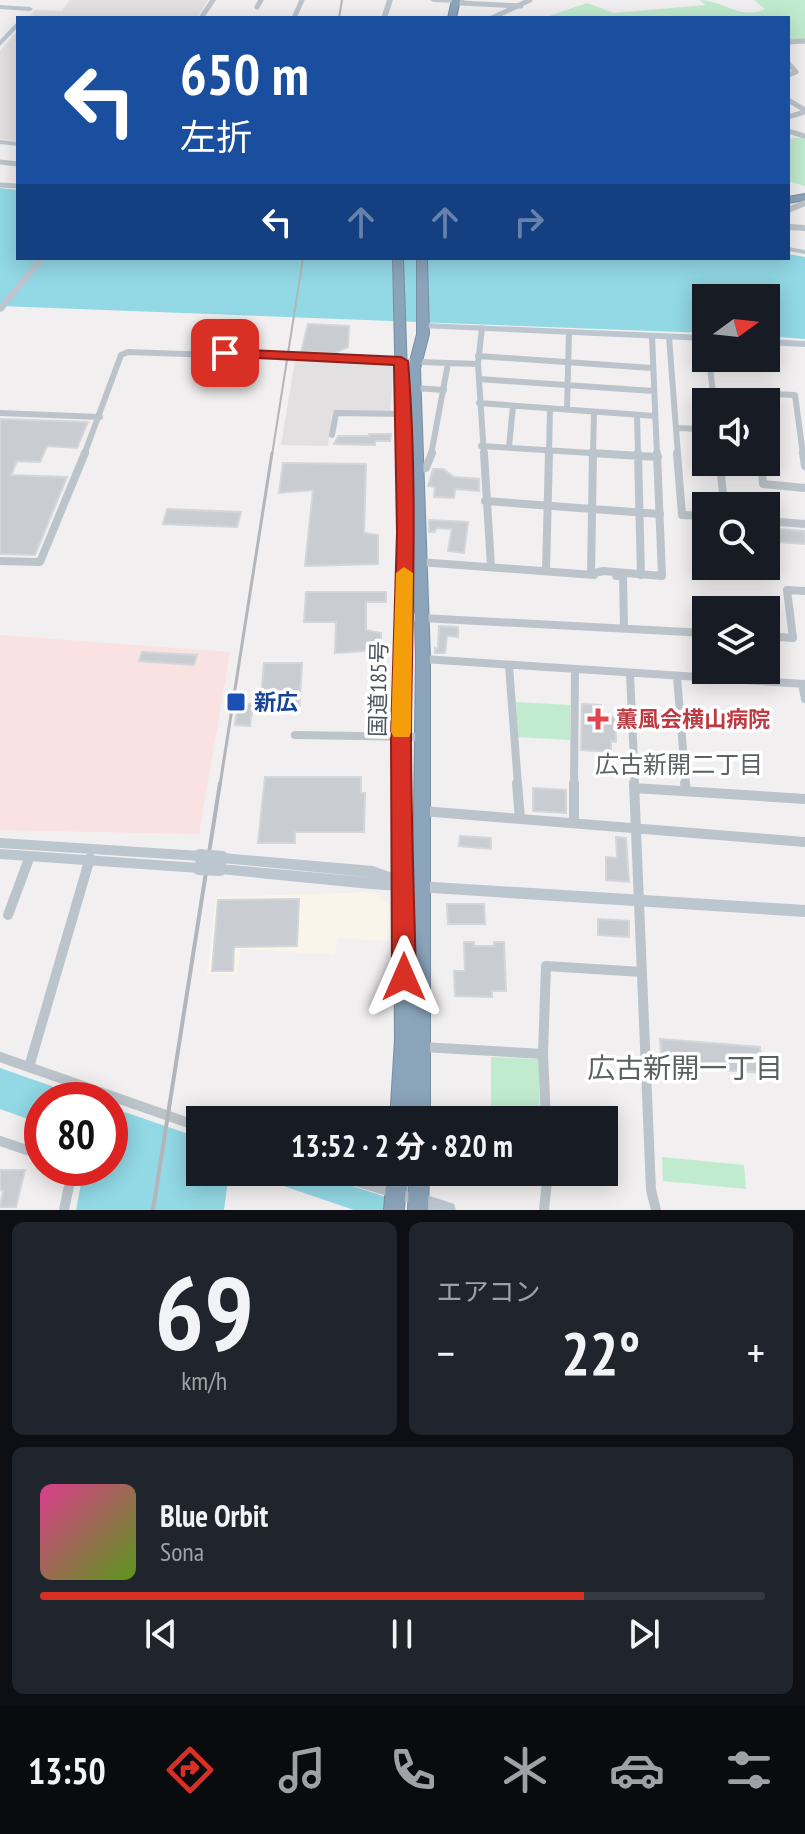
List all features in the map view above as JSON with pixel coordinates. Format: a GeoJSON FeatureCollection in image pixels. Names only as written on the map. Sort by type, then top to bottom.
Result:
{"type":"FeatureCollection","features":[{"type":"Feature","properties":{"kind":"highway","name":"国道185号"},"geometry":{"type":"LineString","coordinates":[[398,260],[398,323],[415,388],[423,659],[422,811],[413,884],[401,1106]]}},
{"type":"Feature","properties":{"kind":"highway","name":"国道185号"},"geometry":{"type":"LineString","coordinates":[[420,1106],[422,1047],[401,737],[405,414],[408,361],[424,325],[422,260]]}},
{"type":"Feature","properties":{"kind":"highway"},"geometry":{"type":"LineString","coordinates":[[418,1206],[419,1186]]}},
{"type":"Feature","properties":{"kind":"street"},"geometry":{"type":"LineString","coordinates":[[24,16],[37,0]]}},
{"type":"Feature","properties":{"kind":"street"},"geometry":{"type":"LineString","coordinates":[[257,7],[261,0]]}},
{"type":"Feature","properties":{"kind":"street"},"geometry":{"type":"LineString","coordinates":[[433,0],[521,6]]}},
{"type":"Feature","properties":{"kind":"street"},"geometry":{"type":"LineString","coordinates":[[497,16],[530,0]]}},
{"type":"Feature","properties":{"kind":"street"},"geometry":{"type":"LineString","coordinates":[[0,7],[30,9]]}},
{"type":"Feature","properties":{"kind":"street"},"geometry":{"type":"LineString","coordinates":[[2,40],[16,25]]}},
{"type":"Feature","properties":{"kind":"street"},"geometry":{"type":"LineString","coordinates":[[790,208],[805,195]]}},
{"type":"Feature","properties":{"kind":"street"},"geometry":{"type":"LineString","coordinates":[[0,309],[40,260]]}},
{"type":"Feature","properties":{"kind":"street"},"geometry":{"type":"LineString","coordinates":[[424,325],[692,338]]}},
{"type":"Feature","properties":{"kind":"street"},"geometry":{"type":"LineString","coordinates":[[482,328],[478,360],[479,403],[491,567]]}},
{"type":"Feature","properties":{"kind":"street"},"geometry":{"type":"LineString","coordinates":[[567,409],[569,332]]}},
{"type":"Feature","properties":{"kind":"street"},"geometry":{"type":"LineString","coordinates":[[591,574],[603,571],[662,576],[652,336]]}},
{"type":"Feature","properties":{"kind":"street"},"geometry":{"type":"LineString","coordinates":[[669,337],[682,515],[692,515]]}},
{"type":"Feature","properties":{"kind":"street"},"geometry":{"type":"LineString","coordinates":[[780,343],[805,344]]}},
{"type":"Feature","properties":{"kind":"street"},"geometry":{"type":"LineString","coordinates":[[0,561],[40,562],[100,417],[121,355],[128,352],[448,363],[478,360],[652,368]]}},
{"type":"Feature","properties":{"kind":"street"},"geometry":{"type":"LineString","coordinates":[[417,470],[426,468],[430,462],[448,363]]}},
{"type":"Feature","properties":{"kind":"street"},"geometry":{"type":"LineString","coordinates":[[479,379],[653,391]]}},
{"type":"Feature","properties":{"kind":"street"},"geometry":{"type":"LineString","coordinates":[[415,388],[444,390]]}},
{"type":"Feature","properties":{"kind":"street"},"geometry":{"type":"LineString","coordinates":[[780,394],[795,395],[805,466]]}},
{"type":"Feature","properties":{"kind":"street"},"geometry":{"type":"LineString","coordinates":[[479,403],[655,416]]}},
{"type":"Feature","properties":{"kind":"street"},"geometry":{"type":"LineString","coordinates":[[509,447],[513,406]]}},
{"type":"Feature","properties":{"kind":"street"},"geometry":{"type":"LineString","coordinates":[[546,570],[550,408]]}},
{"type":"Feature","properties":{"kind":"street"},"geometry":{"type":"LineString","coordinates":[[591,574],[594,412]]}},
{"type":"Feature","properties":{"kind":"street"},"geometry":{"type":"LineString","coordinates":[[0,413],[100,417]]}},
{"type":"Feature","properties":{"kind":"street"},"geometry":{"type":"LineString","coordinates":[[332,435],[336,413],[405,414]]}},
{"type":"Feature","properties":{"kind":"street"},"geometry":{"type":"LineString","coordinates":[[637,415],[641,575]]}},
{"type":"Feature","properties":{"kind":"street"},"geometry":{"type":"LineString","coordinates":[[676,428],[692,429]]}},
{"type":"Feature","properties":{"kind":"street"},"geometry":{"type":"LineString","coordinates":[[481,446],[658,457]]}},
{"type":"Feature","properties":{"kind":"street"},"geometry":{"type":"LineString","coordinates":[[762,476],[763,484],[805,488]]}},
{"type":"Feature","properties":{"kind":"street"},"geometry":{"type":"LineString","coordinates":[[485,501],[660,514]]}},
{"type":"Feature","properties":{"kind":"street"},"geometry":{"type":"LineString","coordinates":[[780,522],[805,524]]}},
{"type":"Feature","properties":{"kind":"street"},"geometry":{"type":"LineString","coordinates":[[419,562],[623,576],[624,628]]}},
{"type":"Feature","properties":{"kind":"street"},"geometry":{"type":"LineString","coordinates":[[780,637],[793,638],[787,590],[805,591]]}},
{"type":"Feature","properties":{"kind":"street"},"geometry":{"type":"LineString","coordinates":[[403,617],[692,632]]}},
{"type":"Feature","properties":{"kind":"street"},"geometry":{"type":"LineString","coordinates":[[423,659],[804,684],[805,699]]}},
{"type":"Feature","properties":{"kind":"street"},"geometry":{"type":"LineString","coordinates":[[509,666],[520,819]]}},
{"type":"Feature","properties":{"kind":"street"},"geometry":{"type":"LineString","coordinates":[[574,822],[575,670]]}},
{"type":"Feature","properties":{"kind":"street"},"geometry":{"type":"LineString","coordinates":[[630,674],[651,1190],[656,1210]]}},
{"type":"Feature","properties":{"kind":"street"},"geometry":{"type":"LineString","coordinates":[[677,677],[686,791]]}},
{"type":"Feature","properties":{"kind":"street"},"geometry":{"type":"LineString","coordinates":[[295,735],[421,737]]}},
{"type":"Feature","properties":{"kind":"street"},"geometry":{"type":"LineString","coordinates":[[634,788],[805,799]]}},
{"type":"Feature","properties":{"kind":"street"},"geometry":{"type":"LineString","coordinates":[[422,811],[805,842]]}},
{"type":"Feature","properties":{"kind":"street"},"geometry":{"type":"LineString","coordinates":[[0,843],[221,864],[370,883],[805,911]]}},
{"type":"Feature","properties":{"kind":"street"},"geometry":{"type":"LineString","coordinates":[[0,854],[91,854]]}},
{"type":"Feature","properties":{"kind":"street"},"geometry":{"type":"LineString","coordinates":[[29,1067],[91,854]]}},
{"type":"Feature","properties":{"kind":"street"},"geometry":{"type":"LineString","coordinates":[[8,915],[30,856]]}},
{"type":"Feature","properties":{"kind":"street"},"geometry":{"type":"LineString","coordinates":[[545,1106],[543,1054],[546,966],[642,972]]}},
{"type":"Feature","properties":{"kind":"street"},"geometry":{"type":"LineString","coordinates":[[422,1047],[543,1054]]}},
{"type":"Feature","properties":{"kind":"street"},"geometry":{"type":"LineString","coordinates":[[0,1057],[186,1122]]}},
{"type":"Feature","properties":{"kind":"street"},"geometry":{"type":"LineString","coordinates":[[0,1141],[24,1149]]}},
{"type":"Feature","properties":{"kind":"street"},"geometry":{"type":"LineString","coordinates":[[64,1210],[69,1186]]}},
{"type":"Feature","properties":{"kind":"street"},"geometry":{"type":"LineString","coordinates":[[370,1186],[418,1206],[448,1210]]}},
{"type":"Feature","properties":{"kind":"street"},"geometry":{"type":"LineString","coordinates":[[544,1210],[547,1186]]}},
{"type":"Feature","properties":{"kind":"shaded area"},"geometry":{"type":"Polygon","coordinates":[[[70,0],[208,0],[198,16],[30,16],[35,10],[62,11],[70,0]]]}},
{"type":"Feature","properties":{"kind":"shaded area"},"geometry":{"type":"Polygon","coordinates":[[[16,32],[16,141],[0,139],[0,51],[16,32]]]}},
{"type":"Feature","properties":{"kind":"shaded area"},"geometry":{"type":"Polygon","coordinates":[[[209,318],[243,319],[233,352],[205,351],[212,328],[205,327],[209,318]]]}},
{"type":"Feature","properties":{"kind":"shaded area"},"geometry":{"type":"Polygon","coordinates":[[[295,361],[394,363],[390,414],[332,412],[328,446],[281,445],[295,361]]]}},
{"type":"Feature","properties":{"kind":"shaded area"},"geometry":{"type":"Polygon","coordinates":[[[0,635],[230,652],[199,834],[0,830],[0,635]]]}},
{"type":"Feature","properties":{"kind":"shaded area"},"geometry":{"type":"Polygon","coordinates":[[[374,892],[389,905],[388,941],[337,938],[335,955],[241,949],[236,975],[207,974],[216,897],[374,892]]]}},
{"type":"Feature","properties":{"kind":"green space"},"geometry":{"type":"Polygon","coordinates":[[[699,0],[748,13],[765,9],[754,0],[805,0],[805,44],[790,42],[790,16],[549,16],[587,3],[614,13],[706,5],[699,0]]]}},
{"type":"Feature","properties":{"kind":"green space"},"geometry":{"type":"Polygon","coordinates":[[[805,137],[805,186],[790,182],[790,139],[805,137]]]}},
{"type":"Feature","properties":{"kind":"green space"},"geometry":{"type":"Polygon","coordinates":[[[516,702],[570,705],[570,740],[518,737],[516,702]]]}},
{"type":"Feature","properties":{"kind":"green space"},"geometry":{"type":"Polygon","coordinates":[[[491,1057],[539,1059],[540,1106],[491,1106],[491,1057]]]}},
{"type":"Feature","properties":{"kind":"green space"},"geometry":{"type":"Polygon","coordinates":[[[662,1157],[744,1165],[746,1189],[663,1181],[662,1157]]]}},
{"type":"Feature","properties":{"kind":"water"},"geometry":{"type":"Polygon","coordinates":[[[0,188],[16,190],[16,260],[790,260],[790,254],[805,257],[805,339],[780,337],[780,284],[692,284],[692,332],[0,306],[0,188]]]}},
{"type":"Feature","properties":{"kind":"water"},"geometry":{"type":"Polygon","coordinates":[[[0,1068],[40,1082],[24,1082],[24,1118],[0,1109],[0,1068]]]}},
{"type":"Feature","properties":{"kind":"water"},"geometry":{"type":"Polygon","coordinates":[[[128,1113],[186,1133],[186,1186],[227,1186],[224,1210],[76,1210],[81,1186],[128,1186],[128,1113]]]}},
{"type":"Feature","properties":{"kind":"building"},"geometry":{"type":"Polygon","coordinates":[[[308,324],[349,326],[348,347],[335,353],[301,352],[308,324]]]}},
{"type":"Feature","properties":{"kind":"building"},"geometry":{"type":"Polygon","coordinates":[[[0,419],[88,422],[77,448],[47,446],[40,462],[17,461],[11,475],[67,477],[35,555],[0,554],[0,419]]]}},
{"type":"Feature","properties":{"kind":"building"},"geometry":{"type":"Polygon","coordinates":[[[391,434],[390,441],[375,441],[375,445],[334,444],[338,436],[391,434]]]}},
{"type":"Feature","properties":{"kind":"building"},"geometry":{"type":"Polygon","coordinates":[[[283,463],[366,464],[364,533],[378,535],[378,564],[305,566],[313,490],[279,493],[283,463]]]}},
{"type":"Feature","properties":{"kind":"building"},"geometry":{"type":"Polygon","coordinates":[[[433,469],[443,469],[454,477],[479,479],[479,491],[455,489],[454,498],[434,497],[435,487],[428,486],[433,469]]]}},
{"type":"Feature","properties":{"kind":"building"},"geometry":{"type":"Polygon","coordinates":[[[167,509],[241,512],[237,527],[163,524],[167,509]]]}},
{"type":"Feature","properties":{"kind":"building"},"geometry":{"type":"Polygon","coordinates":[[[429,520],[468,522],[464,553],[448,551],[452,529],[436,528],[435,532],[429,532],[429,520]]]}},
{"type":"Feature","properties":{"kind":"building"},"geometry":{"type":"Polygon","coordinates":[[[780,529],[805,531],[805,544],[780,542],[780,529]]]}},
{"type":"Feature","properties":{"kind":"building"},"geometry":{"type":"Polygon","coordinates":[[[306,592],[386,592],[386,602],[366,602],[366,630],[381,633],[381,650],[335,653],[336,622],[304,622],[306,592]]]}},
{"type":"Feature","properties":{"kind":"building"},"geometry":{"type":"Polygon","coordinates":[[[439,626],[458,627],[458,637],[447,636],[445,653],[435,653],[439,626]]]}},
{"type":"Feature","properties":{"kind":"building"},"geometry":{"type":"Polygon","coordinates":[[[142,652],[197,655],[194,665],[139,661],[142,652]]]}},
{"type":"Feature","properties":{"kind":"building"},"geometry":{"type":"Polygon","coordinates":[[[264,663],[302,663],[299,712],[260,710],[264,663]]]}},
{"type":"Feature","properties":{"kind":"building"},"geometry":{"type":"Polygon","coordinates":[[[238,703],[253,704],[250,726],[235,725],[238,703]]]}},
{"type":"Feature","properties":{"kind":"building"},"geometry":{"type":"Polygon","coordinates":[[[582,704],[601,705],[601,714],[624,719],[624,728],[616,727],[616,742],[611,741],[611,752],[581,750],[582,704]]]}},
{"type":"Feature","properties":{"kind":"building"},"geometry":{"type":"Polygon","coordinates":[[[265,777],[361,777],[361,793],[365,793],[364,832],[295,832],[295,843],[258,843],[265,777]]]}},
{"type":"Feature","properties":{"kind":"building"},"geometry":{"type":"Polygon","coordinates":[[[533,788],[566,790],[566,813],[533,811],[533,788]]]}},
{"type":"Feature","properties":{"kind":"building"},"geometry":{"type":"Polygon","coordinates":[[[460,836],[491,838],[491,849],[459,846],[460,836]]]}},
{"type":"Feature","properties":{"kind":"building"},"geometry":{"type":"Polygon","coordinates":[[[616,837],[626,838],[629,882],[606,880],[606,857],[617,858],[616,837]]]}},
{"type":"Feature","properties":{"kind":"building"},"geometry":{"type":"Polygon","coordinates":[[[299,899],[297,946],[234,947],[233,971],[212,971],[218,900],[299,899]]]}},
{"type":"Feature","properties":{"kind":"building"},"geometry":{"type":"Polygon","coordinates":[[[447,904],[484,904],[485,924],[448,924],[447,904]]]}},
{"type":"Feature","properties":{"kind":"building"},"geometry":{"type":"Polygon","coordinates":[[[598,919],[629,921],[629,937],[598,935],[598,919]]]}},
{"type":"Feature","properties":{"kind":"building"},"geometry":{"type":"Polygon","coordinates":[[[464,942],[474,942],[474,946],[494,946],[494,942],[504,942],[506,991],[492,991],[492,997],[455,996],[454,971],[465,971],[464,942]]]}},
{"type":"Feature","properties":{"kind":"building"},"geometry":{"type":"Polygon","coordinates":[[[660,1039],[760,1047],[763,1073],[662,1066],[660,1039]]]}},
{"type":"Feature","properties":{"kind":"building"},"geometry":{"type":"Polygon","coordinates":[[[0,1170],[24,1170],[16,1207],[0,1207],[3,1191],[0,1190],[0,1170]]]}},
{"type":"Feature","properties":{"kind":"waterway"},"geometry":{"type":"LineString","coordinates":[[316,1186],[389,1210]]}},
{"type":"Feature","properties":{"kind":"railway"},"geometry":{"type":"LineString","coordinates":[[339,16],[342,0]]}},
{"type":"Feature","properties":{"kind":"railway"},"geometry":{"type":"LineString","coordinates":[[272,455],[303,260]]}},
{"type":"Feature","properties":{"kind":"railway"},"geometry":{"type":"LineString","coordinates":[[220,785],[272,453]]}},
{"type":"Feature","properties":{"kind":"railway"},"geometry":{"type":"LineString","coordinates":[[153,1210],[220,783]]}},
{"type":"Feature","properties":{"kind":"slow traffic"},"geometry":{"type":"LineString","coordinates":[[401,732],[404,573]]}},
{"type":"Feature","properties":{"kind":"place","name":"新広"},"geometry":{"type":"Point","coordinates":[236,702]}},
{"type":"Feature","properties":{"kind":"place","name":"薫風会横山病院"},"geometry":{"type":"Point","coordinates":[598,719]}},
{"type":"Feature","properties":{"kind":"district","name":"広古新開二丁目"},"geometry":{"type":"Point","coordinates":[679,764]}},
{"type":"Feature","properties":{"kind":"district","name":"広古新開一丁目"},"geometry":{"type":"Point","coordinates":[685,1067]}},
{"type":"Feature","properties":{"kind":"route"},"geometry":{"type":"LineString","coordinates":[[225,353],[401,361],[405,414],[406,532],[401,737],[404,977]]}}]}
